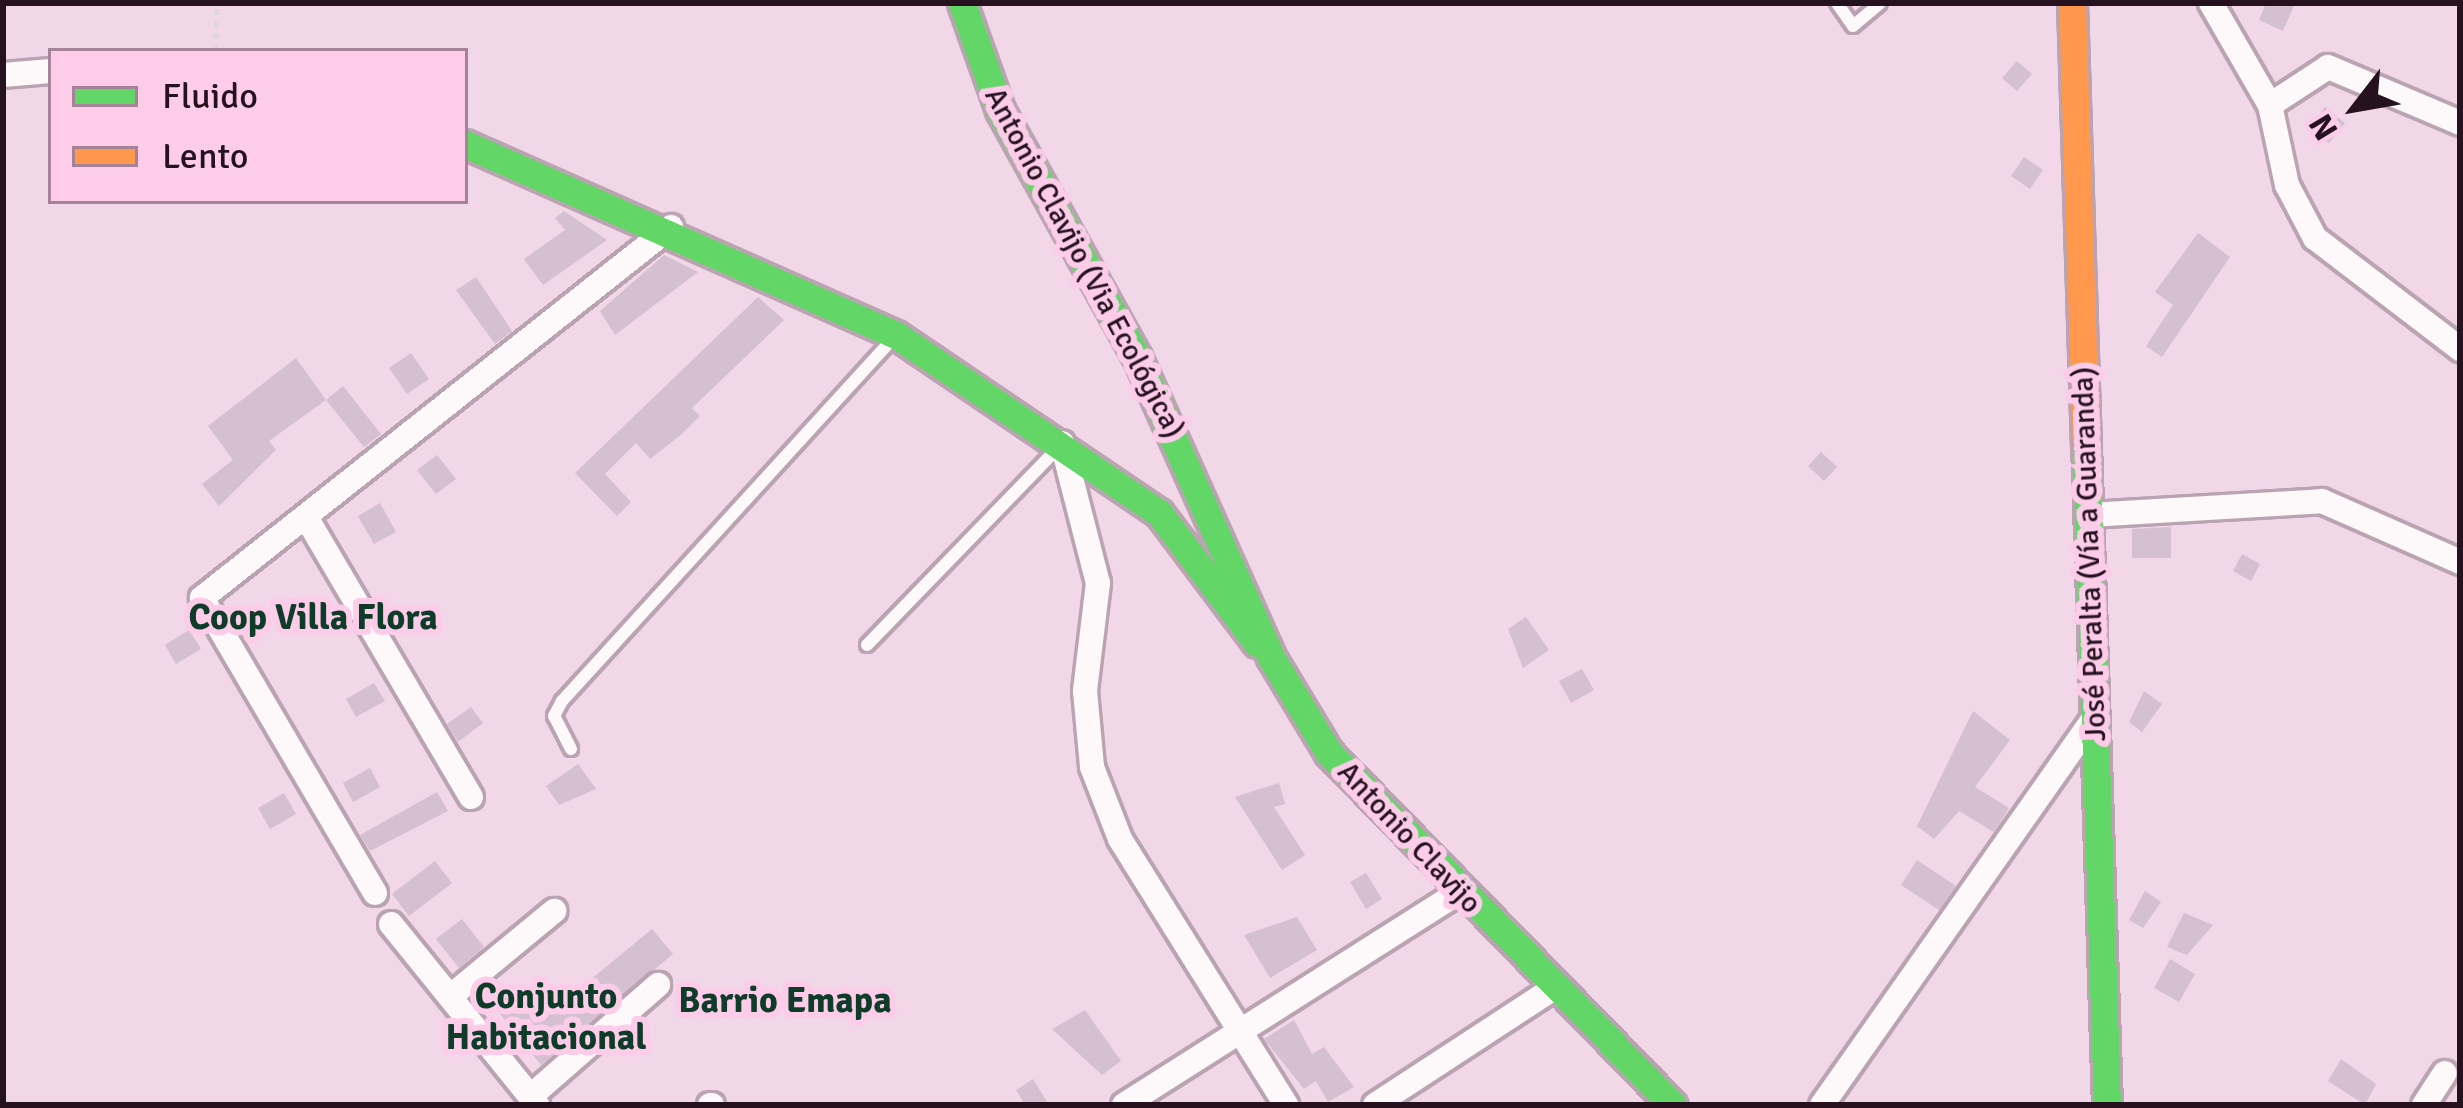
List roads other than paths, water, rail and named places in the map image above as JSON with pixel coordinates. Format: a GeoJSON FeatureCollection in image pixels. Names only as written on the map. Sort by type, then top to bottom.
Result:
{"type":"FeatureCollection","features":[{"type":"Feature","properties":{"kind":"main road","name":"Antonio Clavijo (Via Ecológica)"},"geometry":{"type":"LineString","coordinates":[[962,3],[1000,110],[1216,520]]}},
{"type":"Feature","properties":{"kind":"main road","name":"José Peralta (Vía a Guaranda)"},"geometry":{"type":"LineString","coordinates":[[2072,3],[2107,1105]]}},
{"type":"Feature","properties":{"kind":"main road"},"geometry":{"type":"LineString","coordinates":[[468,145],[671,227],[896,335],[1062,443],[1169,523],[1271,657]]}},
{"type":"Feature","properties":{"kind":"main road","name":"Antonio Clavijo"},"geometry":{"type":"LineString","coordinates":[[1216,520],[1271,657],[1329,753],[1552,989],[1673,1105]]}},
{"type":"Feature","properties":{"kind":"street"},"geometry":{"type":"LineString","coordinates":[[2211,3],[2270,105],[2287,185],[2315,238],[2460,349]]}},
{"type":"Feature","properties":{"kind":"street"},"geometry":{"type":"LineString","coordinates":[[2270,105],[2328,67],[2460,123]]}},
{"type":"Feature","properties":{"kind":"street"},"geometry":{"type":"LineString","coordinates":[[3,75],[48,71]]}},
{"type":"Feature","properties":{"kind":"street"},"geometry":{"type":"LineString","coordinates":[[375,893],[202,598],[671,227]]}},
{"type":"Feature","properties":{"kind":"street"},"geometry":{"type":"LineString","coordinates":[[1062,443],[1098,583],[1084,691],[1092,767],[1120,839],[1246,1032],[1286,1105]]}},
{"type":"Feature","properties":{"kind":"street"},"geometry":{"type":"LineString","coordinates":[[2089,515],[2322,501],[2460,562]]}},
{"type":"Feature","properties":{"kind":"street"},"geometry":{"type":"LineString","coordinates":[[306,518],[471,797]]}},
{"type":"Feature","properties":{"kind":"street"},"geometry":{"type":"LineString","coordinates":[[1822,1105],[2095,717]]}},
{"type":"Feature","properties":{"kind":"street"},"geometry":{"type":"LineString","coordinates":[[1124,1105],[1246,1032],[1460,892]]}},
{"type":"Feature","properties":{"kind":"street"},"geometry":{"type":"LineString","coordinates":[[451,996],[554,911]]}},
{"type":"Feature","properties":{"kind":"street"},"geometry":{"type":"LineString","coordinates":[[391,924],[534,1101],[658,986]]}},
{"type":"Feature","properties":{"kind":"street"},"geometry":{"type":"LineString","coordinates":[[1375,1105],[1552,989]]}},
{"type":"Feature","properties":{"kind":"street"},"geometry":{"type":"LineString","coordinates":[[2424,1105],[2445,1073]]}},
{"type":"Feature","properties":{"kind":"lane"},"geometry":{"type":"LineString","coordinates":[[1837,3],[1853,26],[1880,3]]}},
{"type":"Feature","properties":{"kind":"lane"},"geometry":{"type":"LineString","coordinates":[[571,749],[554,716],[562,701],[896,335]]}},
{"type":"Feature","properties":{"kind":"lane"},"geometry":{"type":"LineString","coordinates":[[867,645],[1062,443]]}},
{"type":"Feature","properties":{"kind":"district","name":"Coop Villa Flora"},"geometry":{"type":"Point","coordinates":[313,618]}},
{"type":"Feature","properties":{"kind":"district","name":"Barrio Emapa"},"geometry":{"type":"Point","coordinates":[785,1001]}},
{"type":"Feature","properties":{"kind":"district","name":"Conjunto Habitacional"},"geometry":{"type":"Point","coordinates":[546,1016]}}]}
